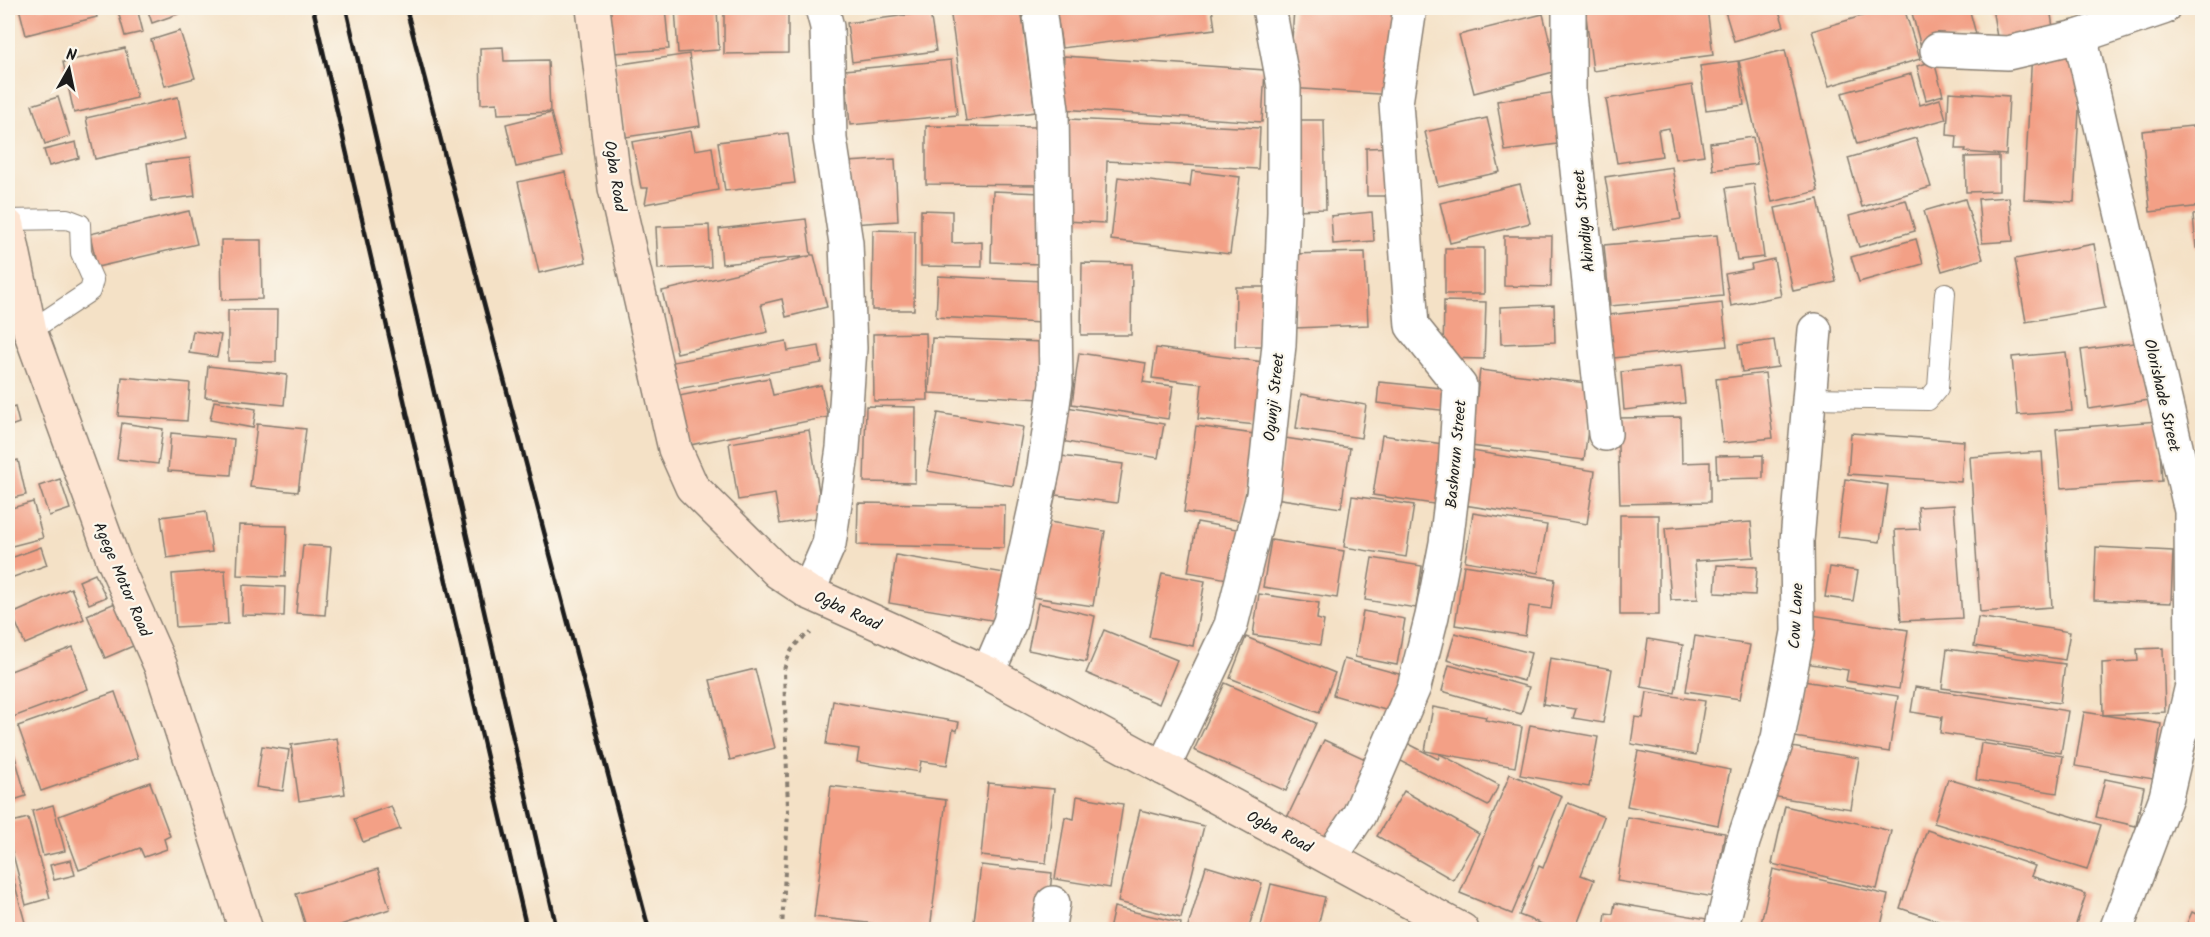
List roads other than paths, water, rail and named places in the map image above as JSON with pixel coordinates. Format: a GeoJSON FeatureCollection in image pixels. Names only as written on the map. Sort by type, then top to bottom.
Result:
{"type":"FeatureCollection","features":[{"type":"Feature","properties":{"kind":"main road","name":"Ogba Road"},"geometry":{"type":"LineString","coordinates":[[593,8],[615,188],[675,449],[692,487],[778,572],[808,592],[988,673],[1462,930]]}},
{"type":"Feature","properties":{"kind":"main road","name":"Agege Motor Road"},"geometry":{"type":"LineString","coordinates":[[8,226],[30,331],[113,559],[161,666],[246,930]]}},
{"type":"Feature","properties":{"kind":"street"},"geometry":{"type":"LineString","coordinates":[[808,592],[829,544],[843,448],[850,348],[846,243],[830,139],[827,27],[822,8]]}},
{"type":"Feature","properties":{"kind":"street"},"geometry":{"type":"LineString","coordinates":[[988,673],[1010,622],[1044,466],[1056,384],[1052,110],[1039,8]]}},
{"type":"Feature","properties":{"kind":"street","name":"Ogunji Street"},"geometry":{"type":"LineString","coordinates":[[1163,768],[1231,625],[1263,495],[1279,345],[1284,212],[1284,87],[1269,8]]}},
{"type":"Feature","properties":{"kind":"street","name":"Bashorun Street"},"geometry":{"type":"LineString","coordinates":[[1330,858],[1359,815],[1414,687],[1432,616],[1446,543],[1455,469],[1460,386],[1412,326],[1396,103],[1410,8]]}},
{"type":"Feature","properties":{"kind":"street","name":"Akindiya Street"},"geometry":{"type":"LineString","coordinates":[[1569,8],[1569,94],[1605,434]]}},
{"type":"Feature","properties":{"kind":"street"},"geometry":{"type":"LineString","coordinates":[[1937,50],[2008,53],[2080,36],[2163,8]]}},
{"type":"Feature","properties":{"kind":"street","name":"Olorishade Street"},"geometry":{"type":"LineString","coordinates":[[2080,36],[2191,511],[2192,685],[2166,796],[2116,930]]}},
{"type":"Feature","properties":{"kind":"street","name":"Cow Lane"},"geometry":{"type":"LineString","coordinates":[[1721,930],[1743,842],[1778,738],[1798,632],[1797,541],[1815,330]]}},
{"type":"Feature","properties":{"kind":"lane"},"geometry":{"type":"LineString","coordinates":[[8,220],[67,219],[80,224],[81,254],[93,280],[90,291],[30,331]]}},
{"type":"Feature","properties":{"kind":"lane"},"geometry":{"type":"LineString","coordinates":[[1810,398],[1928,400],[1938,388],[1945,293]]}},
{"type":"Feature","properties":{"kind":"railway"},"geometry":{"type":"LineString","coordinates":[[313,8],[527,930]]}},
{"type":"Feature","properties":{"kind":"railway"},"geometry":{"type":"LineString","coordinates":[[346,8],[557,930]]}},
{"type":"Feature","properties":{"kind":"railway"},"geometry":{"type":"LineString","coordinates":[[406,8],[649,930]]}}]}
